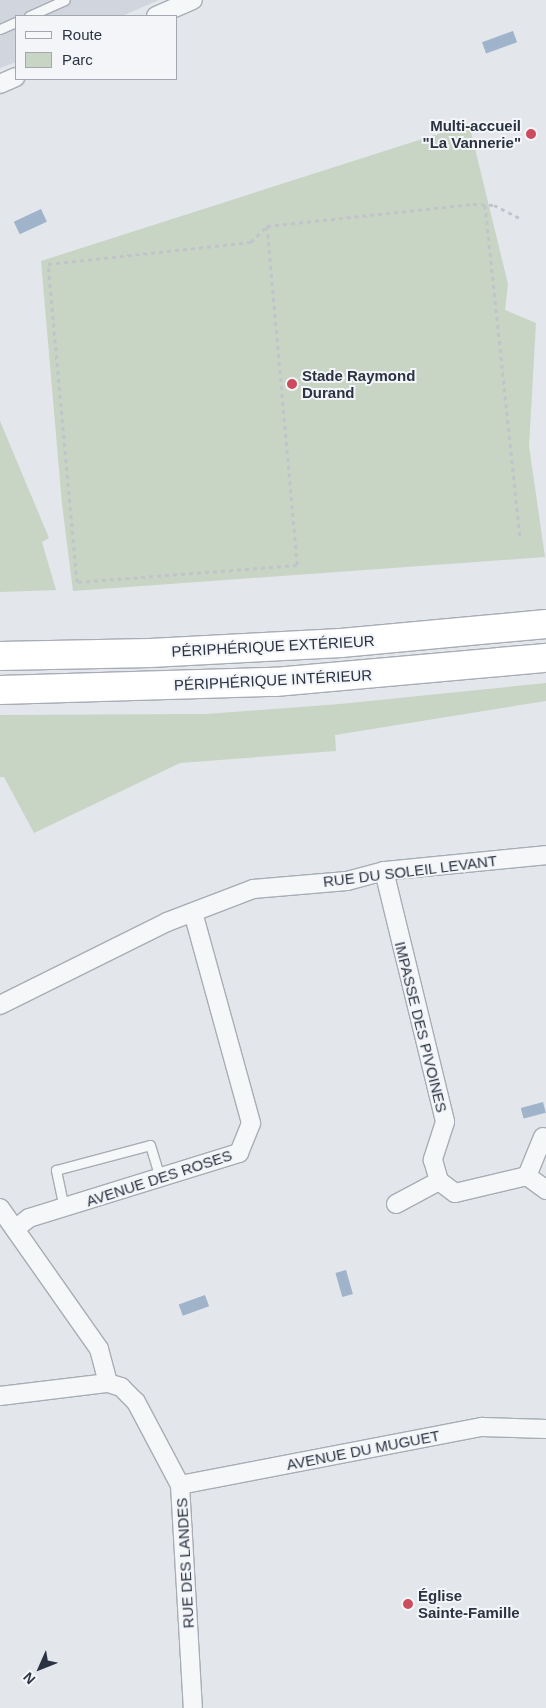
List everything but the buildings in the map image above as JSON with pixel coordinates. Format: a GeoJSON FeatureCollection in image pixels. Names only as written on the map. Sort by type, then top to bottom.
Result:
{"type":"FeatureCollection","features":[{"type":"Feature","properties":{"kind":"highway","name":"PÉRIPHÉRIQUE EXTÉRIEUR"},"geometry":{"type":"LineString","coordinates":[[0,656],[150,653],[341,643],[546,624]]}},
{"type":"Feature","properties":{"kind":"highway","name":"PÉRIPHÉRIQUE INTÉRIEUR"},"geometry":{"type":"LineString","coordinates":[[0,690],[275,682],[546,658]]}},
{"type":"Feature","properties":{"kind":"street"},"geometry":{"type":"LineString","coordinates":[[158,15],[193,0]]}},
{"type":"Feature","properties":{"kind":"street"},"geometry":{"type":"LineString","coordinates":[[0,84],[15,77]]}},
{"type":"Feature","properties":{"kind":"street","name":"RUE DU SOLEIL LEVANT"},"geometry":{"type":"LineString","coordinates":[[0,1005],[167,922],[262,887],[347,881],[384,871],[546,854]]}},
{"type":"Feature","properties":{"kind":"street","name":"IMPASSE DES PIVOINES"},"geometry":{"type":"LineString","coordinates":[[384,871],[445,1122],[434,1160],[439,1181]]}},
{"type":"Feature","properties":{"kind":"street","name":"AVENUE DES ROSES"},"geometry":{"type":"LineString","coordinates":[[15,1229],[30,1218],[239,1153],[251,1123],[193,913]]}},
{"type":"Feature","properties":{"kind":"street"},"geometry":{"type":"LineString","coordinates":[[527,1176],[543,1137]]}},
{"type":"Feature","properties":{"kind":"street"},"geometry":{"type":"LineString","coordinates":[[396,1204],[439,1181],[455,1193],[527,1176],[546,1190]]}},
{"type":"Feature","properties":{"kind":"street"},"geometry":{"type":"LineString","coordinates":[[0,1208],[99,1349],[108,1383],[0,1396]]}},
{"type":"Feature","properties":{"kind":"street","name":"RUE DES LANDES"},"geometry":{"type":"LineString","coordinates":[[108,1383],[130,1393],[180,1485],[193,1708]]}},
{"type":"Feature","properties":{"kind":"street","name":"AVENUE DU MUGUET"},"geometry":{"type":"LineString","coordinates":[[180,1485],[482,1427],[546,1429]]}},
{"type":"Feature","properties":{"kind":"lane"},"geometry":{"type":"LineString","coordinates":[[31,15],[65,0]]}},
{"type":"Feature","properties":{"kind":"lane"},"geometry":{"type":"LineString","coordinates":[[0,29],[15,22]]}},
{"type":"Feature","properties":{"kind":"lane"},"geometry":{"type":"LineString","coordinates":[[64,1208],[56,1170],[150,1145],[160,1178]]}},
{"type":"Feature","properties":{"kind":"path"},"geometry":{"type":"LineString","coordinates":[[486,205],[520,540]]}},
{"type":"Feature","properties":{"kind":"path"},"geometry":{"type":"LineString","coordinates":[[267,226],[296,565],[77,582],[48,264],[251,242],[267,226],[486,205],[494,205],[522,219]]}},
{"type":"Feature","properties":{"kind":"shaded area"},"geometry":{"type":"Polygon","coordinates":[[[0,0],[159,0],[124,15],[15,15],[15,62],[0,68],[0,0]]]}},
{"type":"Feature","properties":{"kind":"green space","name":"Stade Raymond Durand"},"geometry":{"type":"Polygon","coordinates":[[[469,124],[508,284],[505,310],[536,323],[529,446],[545,557],[73,591],[62,504],[41,261],[469,124]]]}},
{"type":"Feature","properties":{"kind":"green space"},"geometry":{"type":"Polygon","coordinates":[[[0,421],[49,538],[42,542],[56,590],[0,592],[0,421]]]}},
{"type":"Feature","properties":{"kind":"green space"},"geometry":{"type":"Polygon","coordinates":[[[546,683],[546,701],[335,735],[336,751],[180,763],[34,833],[4,777],[0,777],[0,715],[206,714],[340,704],[546,683]]]}},
{"type":"Feature","properties":{"kind":"water"},"geometry":{"type":"Polygon","coordinates":[[[513,31],[517,42],[486,54],[482,42],[513,31]]]}},
{"type":"Feature","properties":{"kind":"water"},"geometry":{"type":"Polygon","coordinates":[[[41,209],[47,222],[20,234],[14,222],[41,209]]]}},
{"type":"Feature","properties":{"kind":"water"},"geometry":{"type":"Polygon","coordinates":[[[543,1102],[546,1113],[524,1119],[521,1108],[543,1102]]]}},
{"type":"Feature","properties":{"kind":"water"},"geometry":{"type":"Polygon","coordinates":[[[346,1270],[353,1294],[342,1297],[335,1273],[346,1270]]]}},
{"type":"Feature","properties":{"kind":"water"},"geometry":{"type":"Polygon","coordinates":[[[205,1295],[209,1306],[183,1316],[179,1305],[205,1295]]]}},
{"type":"Feature","properties":{"kind":"place","name":"Multi-accueil \"La Vannerie\""},"geometry":{"type":"Point","coordinates":[531,134]}},
{"type":"Feature","properties":{"kind":"place","name":"Stade Raymond Durand"},"geometry":{"type":"Point","coordinates":[292,384]}},
{"type":"Feature","properties":{"kind":"place","name":"Église Sainte-Famille"},"geometry":{"type":"Point","coordinates":[408,1604]}}]}
